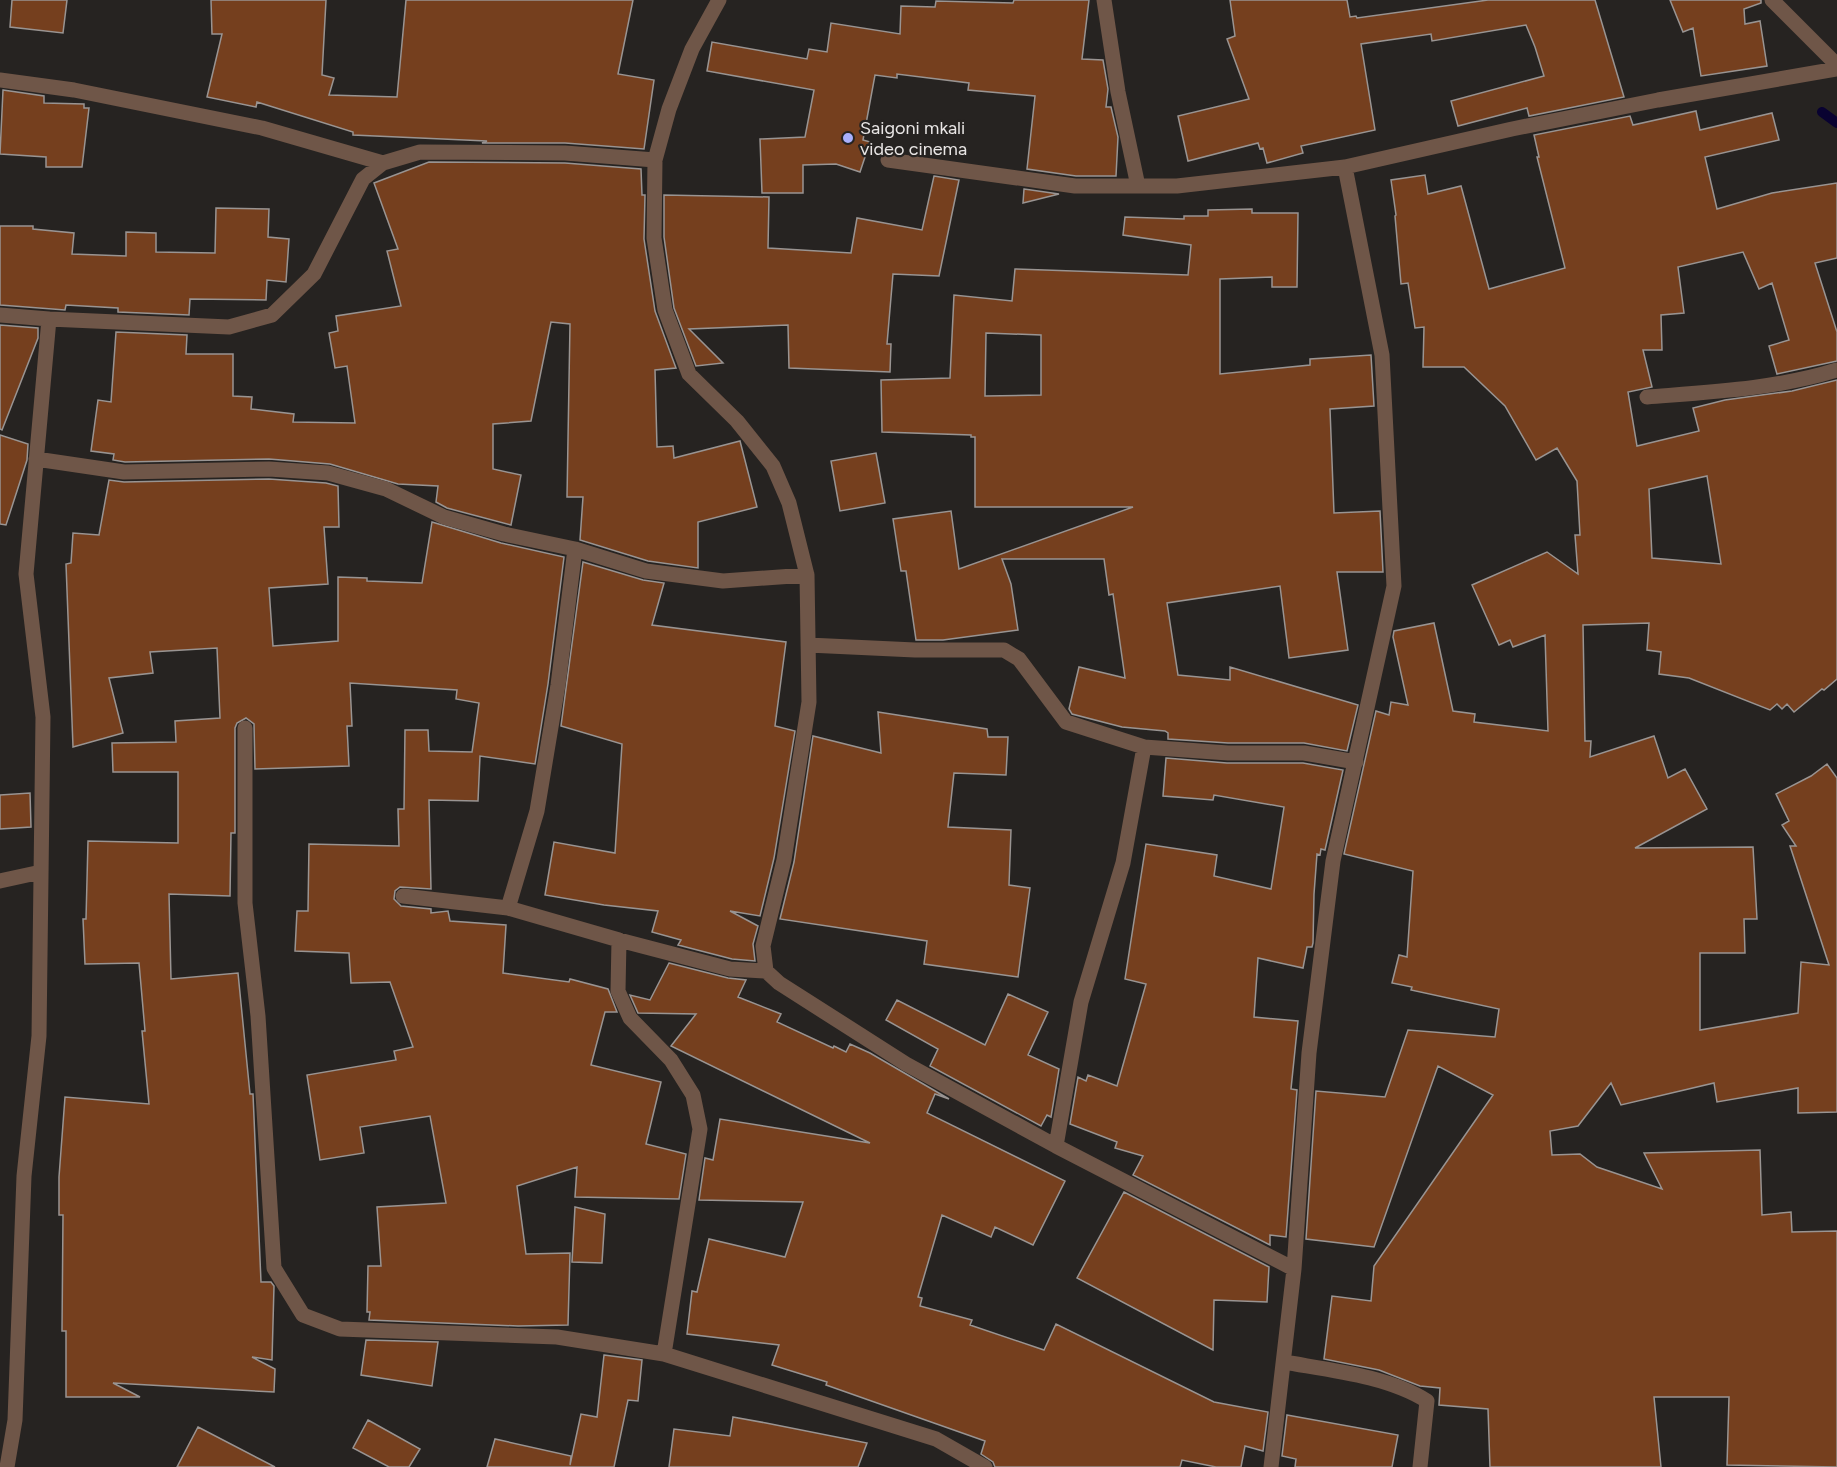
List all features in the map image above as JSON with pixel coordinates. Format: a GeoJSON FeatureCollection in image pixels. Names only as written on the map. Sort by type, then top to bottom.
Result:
{"type":"FeatureCollection","features":[{"type":"Feature","properties":{"kind":"street"},"geometry":{"type":"LineString","coordinates":[[719,0],[692,49],[669,109],[655,160],[654,238],[665,310],[689,374],[737,421],[773,466],[789,503],[807,575],[809,702],[784,860],[763,946],[765,971]]}},
{"type":"Feature","properties":{"kind":"street"},"geometry":{"type":"LineString","coordinates":[[1104,0],[1118,92],[1138,186]]}},
{"type":"Feature","properties":{"kind":"street"},"geometry":{"type":"LineString","coordinates":[[1772,0],[1837,67]]}},
{"type":"Feature","properties":{"kind":"street"},"geometry":{"type":"LineString","coordinates":[[888,160],[1075,186],[1177,186],[1345,167],[1512,129],[1837,67]]}},
{"type":"Feature","properties":{"kind":"street"},"geometry":{"type":"LineString","coordinates":[[0,80],[74,90],[262,128],[383,163]]}},
{"type":"Feature","properties":{"kind":"street"},"geometry":{"type":"LineString","coordinates":[[0,315],[229,327],[272,315],[314,274],[363,179],[383,163],[420,152],[565,153],[655,160]]}},
{"type":"Feature","properties":{"kind":"street"},"geometry":{"type":"LineString","coordinates":[[1271,1467],[1294,1269],[1309,1053],[1333,861],[1394,586],[1382,355],[1345,167]]}},
{"type":"Feature","properties":{"kind":"street"},"geometry":{"type":"LineString","coordinates":[[7,1467],[15,1420],[24,1176],[39,1036],[44,717],[26,574],[49,319]]}},
{"type":"Feature","properties":{"kind":"street"},"geometry":{"type":"LineString","coordinates":[[1647,397],[1731,390],[1810,378],[1837,370]]}},
{"type":"Feature","properties":{"kind":"street"},"geometry":{"type":"LineString","coordinates":[[36,459],[124,472],[269,470],[328,473],[386,489],[444,517],[504,534],[575,549],[646,571],[723,581],[807,575]]}},
{"type":"Feature","properties":{"kind":"street"},"geometry":{"type":"LineString","coordinates":[[508,908],[537,811],[558,685],[575,549]]}},
{"type":"Feature","properties":{"kind":"street"},"geometry":{"type":"LineString","coordinates":[[808,645],[915,650],[1004,650],[1019,659],[1066,722],[1144,747],[1228,753],[1304,753],[1356,762]]}},
{"type":"Feature","properties":{"kind":"street"},"geometry":{"type":"LineString","coordinates":[[245,728],[245,903],[258,1016],[274,1268],[303,1314],[340,1329],[557,1337],[664,1354],[936,1439],[985,1467]]}},
{"type":"Feature","properties":{"kind":"street"},"geometry":{"type":"LineString","coordinates":[[1056,1146],[1082,1002],[1123,863],[1144,747]]}},
{"type":"Feature","properties":{"kind":"street"},"geometry":{"type":"LineString","coordinates":[[0,881],[41,872]]}},
{"type":"Feature","properties":{"kind":"street"},"geometry":{"type":"LineString","coordinates":[[403,896],[508,908],[730,969],[765,971],[779,983],[906,1064],[1056,1146],[1294,1269]]}},
{"type":"Feature","properties":{"kind":"street"},"geometry":{"type":"LineString","coordinates":[[619,940],[618,991],[630,1018],[671,1060],[693,1095],[700,1129],[664,1354]]}},
{"type":"Feature","properties":{"kind":"street"},"geometry":{"type":"LineString","coordinates":[[1284,1362],[1356,1375],[1412,1391],[1427,1401],[1420,1467]]}},
{"type":"Feature","properties":{"kind":"building"},"geometry":{"type":"Polygon","coordinates":[[[12,0],[67,0],[63,33],[10,27],[12,0]]]}},
{"type":"Feature","properties":{"kind":"building"},"geometry":{"type":"Polygon","coordinates":[[[211,0],[326,0],[322,75],[334,78],[329,95],[397,97],[406,0],[633,0],[618,74],[654,80],[644,149],[565,143],[482,143],[487,141],[353,135],[353,132],[257,102],[256,107],[207,97],[222,34],[212,34],[211,0]]]}},
{"type":"Feature","properties":{"kind":"building"},"geometry":{"type":"Polygon","coordinates":[[[1014,0],[1089,0],[1082,59],[1103,60],[1108,89],[1106,107],[1111,107],[1118,137],[1116,176],[1076,176],[1027,169],[1035,96],[968,90],[969,83],[897,74],[897,78],[875,75],[863,140],[870,142],[860,172],[836,164],[803,165],[803,193],[762,193],[760,139],[805,137],[814,90],[707,71],[712,42],[807,59],[809,49],[827,52],[831,23],[900,34],[901,6],[935,7],[936,1],[1013,3],[1014,0]]]}},
{"type":"Feature","properties":{"kind":"building"},"geometry":{"type":"Polygon","coordinates":[[[1230,0],[1347,0],[1350,17],[1356,16],[1357,18],[1488,0],[1595,0],[1624,97],[1529,116],[1527,108],[1458,126],[1451,101],[1544,76],[1526,25],[1432,41],[1431,34],[1361,44],[1375,130],[1301,146],[1303,153],[1267,163],[1263,148],[1260,149],[1258,143],[1188,161],[1178,116],[1249,99],[1227,39],[1235,36],[1230,0]]]}},
{"type":"Feature","properties":{"kind":"building"},"geometry":{"type":"Polygon","coordinates":[[[1670,0],[1761,0],[1761,3],[1744,9],[1745,24],[1760,21],[1767,66],[1701,76],[1693,28],[1683,32],[1670,0]]]}},
{"type":"Feature","properties":{"kind":"building"},"geometry":{"type":"Polygon","coordinates":[[[3,90],[44,96],[44,103],[84,104],[84,108],[89,108],[82,167],[46,167],[46,157],[0,154],[3,90]]]}},
{"type":"Feature","properties":{"kind":"building"},"geometry":{"type":"Polygon","coordinates":[[[1696,111],[1700,130],[1772,113],[1779,140],[1705,157],[1717,209],[1772,193],[1837,183],[1837,258],[1815,263],[1837,332],[1837,361],[1777,374],[1769,346],[1789,340],[1772,283],[1759,289],[1743,252],[1678,267],[1684,313],[1661,315],[1662,350],[1643,350],[1652,387],[1628,392],[1637,446],[1699,431],[1693,408],[1725,400],[1792,391],[1837,380],[1837,679],[1794,712],[1787,704],[1782,709],[1777,704],[1770,710],[1689,678],[1659,674],[1661,652],[1647,650],[1649,623],[1583,625],[1585,741],[1591,741],[1590,757],[1654,736],[1668,778],[1685,769],[1707,809],[1635,848],[1753,847],[1757,919],[1744,919],[1745,953],[1700,953],[1700,1030],[1798,1013],[1801,962],[1829,965],[1790,846],[1796,846],[1782,825],[1789,821],[1776,794],[1811,776],[1827,764],[1837,778],[1837,1112],[1798,1113],[1798,1088],[1717,1102],[1714,1083],[1621,1105],[1611,1083],[1578,1126],[1550,1131],[1552,1155],[1580,1154],[1597,1167],[1662,1189],[1644,1153],[1760,1150],[1762,1215],[1791,1212],[1792,1232],[1837,1231],[1837,1467],[1727,1465],[1729,1397],[1654,1397],[1661,1467],[1490,1467],[1488,1409],[1439,1405],[1440,1388],[1420,1386],[1379,1370],[1324,1359],[1332,1296],[1371,1301],[1374,1266],[1493,1095],[1438,1066],[1374,1247],[1306,1239],[1316,1091],[1385,1097],[1408,1030],[1495,1037],[1499,1009],[1411,990],[1412,987],[1392,983],[1399,955],[1407,957],[1413,871],[1344,854],[1376,711],[1389,715],[1391,702],[1408,705],[1393,637],[1394,631],[1434,623],[1453,711],[1475,714],[1474,722],[1548,731],[1545,635],[1513,647],[1510,640],[1499,645],[1472,585],[1547,552],[1578,574],[1575,535],[1580,535],[1577,481],[1557,448],[1536,460],[1505,406],[1464,367],[1423,367],[1424,327],[1415,328],[1408,283],[1401,284],[1391,180],[1425,175],[1428,194],[1461,186],[1489,289],[1565,268],[1537,157],[1539,157],[1534,135],[1630,116],[1633,125],[1696,111]],[[1707,476],[1649,489],[1652,558],[1721,564],[1707,476]]]}},
{"type":"Feature","properties":{"kind":"building"},"geometry":{"type":"Polygon","coordinates":[[[429,162],[565,163],[641,169],[642,195],[645,195],[644,239],[655,311],[676,368],[655,370],[657,447],[673,446],[674,458],[740,441],[757,507],[698,522],[698,568],[648,561],[580,540],[583,497],[567,497],[570,324],[551,322],[531,421],[493,424],[493,469],[521,475],[511,525],[447,508],[436,502],[438,486],[398,484],[330,464],[269,459],[125,462],[113,460],[114,454],[91,451],[98,400],[111,402],[116,332],[187,335],[186,354],[233,354],[233,396],[252,397],[251,409],[294,414],[293,422],[355,423],[347,366],[335,368],[329,333],[338,331],[336,316],[401,306],[387,251],[398,249],[374,183],[429,162]]]}},
{"type":"Feature","properties":{"kind":"building"},"geometry":{"type":"Polygon","coordinates":[[[934,176],[959,180],[939,276],[893,274],[887,344],[891,344],[890,372],[789,368],[788,325],[689,329],[723,363],[696,366],[674,308],[664,237],[664,195],[769,197],[768,248],[851,253],[857,218],[922,230],[934,176]]]}},
{"type":"Feature","properties":{"kind":"building"},"geometry":{"type":"Polygon","coordinates":[[[1024,189],[1059,194],[1023,203],[1024,189]]]}},
{"type":"Feature","properties":{"kind":"building"},"geometry":{"type":"Polygon","coordinates":[[[216,208],[269,209],[268,237],[289,239],[286,282],[267,280],[266,300],[190,299],[189,315],[118,312],[118,308],[66,305],[65,310],[0,305],[0,226],[33,226],[33,229],[74,233],[72,254],[126,256],[126,232],[156,233],[156,252],[215,253],[216,208]]]}},
{"type":"Feature","properties":{"kind":"building"},"geometry":{"type":"Polygon","coordinates":[[[1252,209],[1252,213],[1298,213],[1297,287],[1272,287],[1272,277],[1220,279],[1220,374],[1310,365],[1310,359],[1371,355],[1374,406],[1330,409],[1334,513],[1380,511],[1383,572],[1337,572],[1348,650],[1289,658],[1280,586],[1167,603],[1178,675],[1230,680],[1230,667],[1358,705],[1347,751],[1304,743],[1228,743],[1168,739],[1168,733],[1165,731],[1122,727],[1072,714],[1069,709],[1079,667],[1125,678],[1113,594],[1109,595],[1104,559],[1002,559],[1011,584],[1018,630],[943,640],[916,640],[906,571],[901,571],[893,519],[951,511],[959,569],[1133,507],[975,507],[975,437],[882,432],[881,380],[950,378],[954,295],[1012,301],[1015,269],[1188,275],[1191,245],[1123,235],[1125,217],[1184,219],[1184,216],[1208,216],[1208,210],[1252,209]],[[986,333],[985,396],[1041,395],[1041,335],[986,333]]]}},
{"type":"Feature","properties":{"kind":"building"},"geometry":{"type":"Polygon","coordinates":[[[0,325],[38,328],[38,338],[2,430],[0,429],[0,325]]]}},
{"type":"Feature","properties":{"kind":"building"},"geometry":{"type":"Polygon","coordinates":[[[0,435],[28,444],[27,460],[6,525],[0,524],[0,435]]]}},
{"type":"Feature","properties":{"kind":"building"},"geometry":{"type":"Polygon","coordinates":[[[876,453],[885,503],[840,511],[831,461],[876,453]]]}},
{"type":"Feature","properties":{"kind":"building"},"geometry":{"type":"Polygon","coordinates":[[[269,479],[338,486],[339,527],[324,527],[328,584],[269,588],[273,646],[338,641],[338,577],[367,578],[367,581],[422,583],[432,522],[501,543],[564,557],[535,764],[480,756],[478,801],[429,800],[431,889],[400,887],[395,891],[394,899],[401,906],[431,909],[431,913],[448,911],[450,921],[506,925],[503,973],[569,982],[570,979],[608,989],[617,1012],[605,1012],[591,1065],[661,1082],[646,1144],[686,1154],[679,1199],[575,1197],[577,1167],[517,1186],[526,1254],[570,1253],[568,1325],[518,1326],[369,1320],[370,1312],[367,1312],[368,1266],[381,1266],[377,1207],[446,1203],[430,1116],[360,1127],[364,1153],[320,1160],[307,1075],[396,1060],[394,1051],[413,1047],[390,982],[351,983],[349,953],[295,951],[297,911],[308,911],[309,844],[399,846],[398,809],[404,809],[405,730],[428,730],[429,751],[472,752],[479,703],[456,699],[457,690],[350,683],[352,726],[347,726],[349,766],[255,769],[254,724],[246,718],[237,723],[235,728],[235,833],[231,833],[230,896],[169,894],[171,979],[238,973],[250,1094],[253,1094],[261,1282],[271,1282],[274,1286],[272,1360],[252,1357],[275,1369],[274,1392],[113,1383],[140,1397],[66,1397],[66,1331],[62,1331],[63,1215],[59,1215],[59,1177],[65,1097],[149,1104],[142,1031],[145,1031],[139,963],[85,964],[83,919],[86,919],[88,841],[178,843],[178,772],[113,772],[112,743],[176,742],[175,721],[220,718],[217,648],[150,652],[153,673],[109,678],[123,733],[73,747],[66,564],[71,563],[73,533],[99,535],[109,480],[124,482],[269,479]]]}},
{"type":"Feature","properties":{"kind":"building"},"geometry":{"type":"Polygon","coordinates":[[[583,562],[643,580],[664,583],[652,625],[786,642],[775,726],[795,731],[774,858],[760,916],[730,911],[758,926],[753,944],[755,961],[732,959],[678,945],[681,940],[652,932],[658,911],[545,895],[554,842],[615,853],[622,744],[561,726],[583,562]]]}},
{"type":"Feature","properties":{"kind":"building"},"geometry":{"type":"Polygon","coordinates":[[[878,712],[987,729],[988,737],[1008,737],[1006,775],[954,773],[948,827],[1011,830],[1009,885],[1030,888],[1018,977],[924,964],[927,941],[780,919],[794,862],[813,736],[881,753],[878,712]]]}},
{"type":"Feature","properties":{"kind":"building"},"geometry":{"type":"Polygon","coordinates":[[[1166,758],[1227,763],[1303,763],[1343,770],[1325,850],[1321,849],[1320,855],[1317,854],[1313,943],[1312,947],[1307,947],[1303,968],[1258,958],[1254,1017],[1298,1021],[1291,1089],[1297,1090],[1286,1237],[1270,1235],[1270,1245],[1133,1175],[1143,1156],[1115,1148],[1117,1142],[1070,1124],[1078,1077],[1086,1081],[1088,1075],[1117,1086],[1146,984],[1125,979],[1146,844],[1217,855],[1214,876],[1271,889],[1284,807],[1214,795],[1213,800],[1163,796],[1166,758]]]}},
{"type":"Feature","properties":{"kind":"building"},"geometry":{"type":"Polygon","coordinates":[[[30,793],[31,827],[0,829],[0,795],[30,793]]]}},
{"type":"Feature","properties":{"kind":"building"},"geometry":{"type":"Polygon","coordinates":[[[669,963],[728,978],[746,980],[738,997],[781,1014],[777,1022],[833,1048],[834,1046],[846,1052],[850,1044],[870,1053],[949,1099],[935,1094],[927,1113],[1065,1181],[1033,1245],[995,1227],[991,1237],[942,1215],[918,1297],[922,1298],[920,1306],[972,1320],[970,1325],[1044,1350],[1056,1324],[1214,1402],[1268,1412],[1263,1451],[1245,1446],[1241,1467],[1216,1467],[1182,1460],[1180,1467],[995,1467],[993,1462],[981,1454],[985,1441],[826,1385],[827,1382],[772,1365],[779,1345],[687,1334],[692,1291],[697,1292],[709,1239],[785,1257],[803,1202],[699,1200],[705,1158],[713,1160],[720,1119],[870,1143],[671,1046],[696,1014],[638,1013],[630,995],[650,1000],[669,963]]]}},
{"type":"Feature","properties":{"kind":"building"},"geometry":{"type":"Polygon","coordinates":[[[1008,994],[1048,1012],[1028,1055],[1059,1069],[1051,1117],[1047,1115],[1041,1126],[930,1066],[938,1049],[886,1020],[897,1000],[985,1045],[1008,994]]]}},
{"type":"Feature","properties":{"kind":"building"},"geometry":{"type":"Polygon","coordinates":[[[1124,1192],[1269,1267],[1267,1302],[1214,1300],[1213,1350],[1077,1278],[1124,1192]]]}},
{"type":"Feature","properties":{"kind":"building"},"geometry":{"type":"Polygon","coordinates":[[[575,1207],[605,1214],[602,1263],[572,1262],[575,1207]]]}},
{"type":"Feature","properties":{"kind":"building"},"geometry":{"type":"Polygon","coordinates":[[[366,1340],[438,1342],[432,1386],[361,1375],[366,1340]]]}},
{"type":"Feature","properties":{"kind":"building"},"geometry":{"type":"Polygon","coordinates":[[[604,1355],[642,1360],[638,1401],[628,1400],[614,1467],[487,1467],[495,1439],[571,1456],[570,1465],[581,1414],[597,1417],[604,1355]]]}},
{"type":"Feature","properties":{"kind":"building"},"geometry":{"type":"Polygon","coordinates":[[[1287,1415],[1398,1435],[1392,1467],[1295,1467],[1296,1459],[1282,1456],[1287,1415]]]}},
{"type":"Feature","properties":{"kind":"building"},"geometry":{"type":"Polygon","coordinates":[[[733,1417],[867,1443],[858,1467],[669,1467],[674,1429],[730,1436],[733,1417]]]}},
{"type":"Feature","properties":{"kind":"building"},"geometry":{"type":"Polygon","coordinates":[[[368,1420],[420,1449],[409,1467],[389,1467],[353,1448],[368,1420]]]}},
{"type":"Feature","properties":{"kind":"building"},"geometry":{"type":"Polygon","coordinates":[[[198,1427],[275,1467],[177,1467],[198,1427]]]}},
{"type":"Feature","properties":{"kind":"waterway"},"geometry":{"type":"LineString","coordinates":[[1822,112],[1837,123]]}},
{"type":"Feature","properties":{"kind":"place","name":"Saigoni mkali video cinema"},"geometry":{"type":"Point","coordinates":[848,138]}}]}
